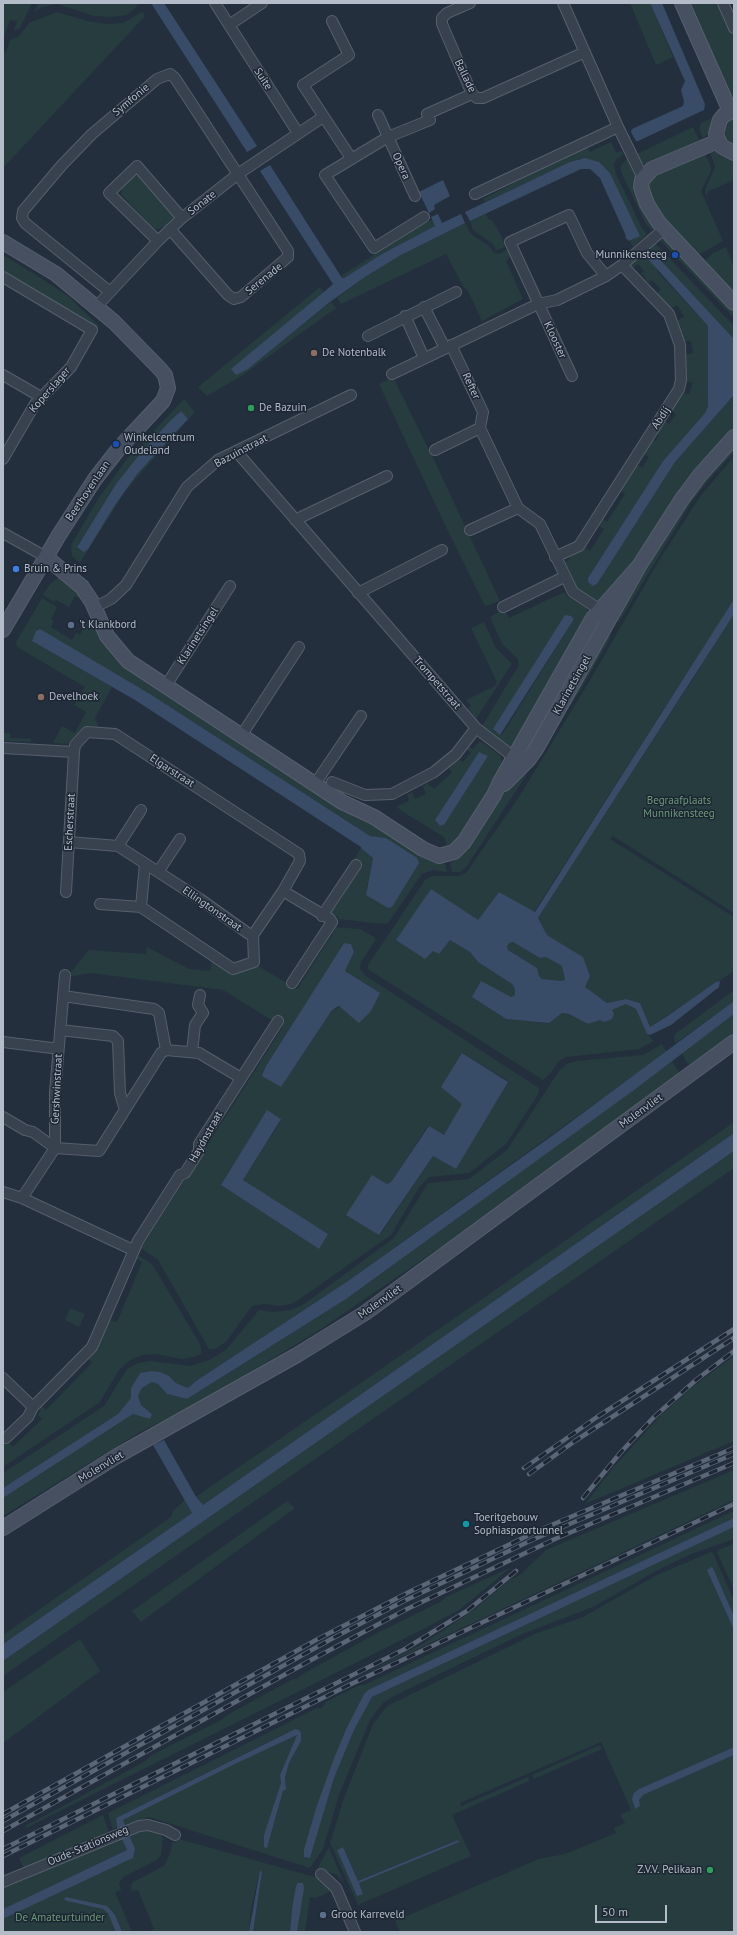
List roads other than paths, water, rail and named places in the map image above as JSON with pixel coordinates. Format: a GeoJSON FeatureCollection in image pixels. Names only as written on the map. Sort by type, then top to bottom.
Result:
{"type":"FeatureCollection","features":[{"type":"Feature","properties":{"kind":"street","name":"Suite"},"geometry":{"type":"LineString","coordinates":[[215,3],[298,133]]}},
{"type":"Feature","properties":{"kind":"street"},"geometry":{"type":"LineString","coordinates":[[229,25],[262,3]]}},
{"type":"Feature","properties":{"kind":"street","name":"Ballade"},"geometry":{"type":"LineString","coordinates":[[470,3],[447,13],[442,18],[442,24],[472,94],[477,98],[483,98],[585,52]]}},
{"type":"Feature","properties":{"kind":"street"},"geometry":{"type":"LineString","coordinates":[[563,3],[618,127],[644,178]]}},
{"type":"Feature","properties":{"kind":"street"},"geometry":{"type":"LineString","coordinates":[[682,3],[732,111],[720,120],[717,127],[718,141],[727,151],[734,153]]}},
{"type":"Feature","properties":{"kind":"street"},"geometry":{"type":"LineString","coordinates":[[723,3],[734,28]]}},
{"type":"Feature","properties":{"kind":"street"},"geometry":{"type":"LineString","coordinates":[[332,21],[349,56],[303,85],[351,158]]}},
{"type":"Feature","properties":{"kind":"street","name":"Symfonie"},"geometry":{"type":"LineString","coordinates":[[110,292],[25,223],[22,218],[23,211],[79,147],[139,93],[157,79],[170,74],[175,78],[238,174]]}},
{"type":"Feature","properties":{"kind":"street"},"geometry":{"type":"LineString","coordinates":[[424,217],[374,248],[326,175],[351,158],[388,137],[472,94]]}},
{"type":"Feature","properties":{"kind":"street","name":"Opera"},"geometry":{"type":"LineString","coordinates":[[378,115],[415,196]]}},
{"type":"Feature","properties":{"kind":"street","name":"Sonate"},"geometry":{"type":"LineString","coordinates":[[96,307],[158,241],[182,218],[238,174],[323,117]]}},
{"type":"Feature","properties":{"kind":"street"},"geometry":{"type":"LineString","coordinates":[[475,194],[618,127]]}},
{"type":"Feature","properties":{"kind":"street"},"geometry":{"type":"LineString","coordinates":[[718,141],[652,169],[644,178],[641,187],[643,196],[650,211],[664,229],[734,303]]}},
{"type":"Feature","properties":{"kind":"street"},"geometry":{"type":"LineString","coordinates":[[158,241],[109,193],[137,166],[182,218]]}},
{"type":"Feature","properties":{"kind":"street","name":"Serenade"},"geometry":{"type":"LineString","coordinates":[[170,229],[228,295],[234,299],[241,297],[285,262],[288,257],[288,251],[238,174]]}},
{"type":"Feature","properties":{"kind":"street"},"geometry":{"type":"LineString","coordinates":[[538,304],[510,242],[569,215],[587,253],[606,276]]}},
{"type":"Feature","properties":{"kind":"street"},"geometry":{"type":"LineString","coordinates":[[392,374],[538,304],[557,300],[606,276],[622,265],[664,229]]}},
{"type":"Feature","properties":{"kind":"street","name":"Beethovenlaan"},"geometry":{"type":"LineString","coordinates":[[3,242],[56,274],[126,333],[160,369],[167,382],[168,393],[158,407],[131,434],[104,467],[46,557],[3,630]]}},
{"type":"Feature","properties":{"kind":"street","name":"Abdij"},"geometry":{"type":"LineString","coordinates":[[555,558],[579,546],[679,389],[681,374],[680,345],[669,314],[622,265]]}},
{"type":"Feature","properties":{"kind":"street","name":"Koperslager"},"geometry":{"type":"LineString","coordinates":[[3,277],[92,330],[71,367],[47,394],[3,459]]}},
{"type":"Feature","properties":{"kind":"street"},"geometry":{"type":"LineString","coordinates":[[368,336],[405,316],[456,292]]}},
{"type":"Feature","properties":{"kind":"street","name":"Klooster"},"geometry":{"type":"LineString","coordinates":[[538,304],[572,376]]}},
{"type":"Feature","properties":{"kind":"street"},"geometry":{"type":"LineString","coordinates":[[424,307],[448,347]]}},
{"type":"Feature","properties":{"kind":"street"},"geometry":{"type":"LineString","coordinates":[[405,316],[424,358]]}},
{"type":"Feature","properties":{"kind":"street","name":"Refter"},"geometry":{"type":"LineString","coordinates":[[448,347],[483,412],[480,428],[518,508],[540,524],[564,577],[573,592],[606,613]]}},
{"type":"Feature","properties":{"kind":"street"},"geometry":{"type":"LineString","coordinates":[[3,375],[47,394]]}},
{"type":"Feature","properties":{"kind":"street","name":"Bazuinstraat"},"geometry":{"type":"LineString","coordinates":[[95,607],[111,599],[126,585],[187,487],[218,460],[351,395]]}},
{"type":"Feature","properties":{"kind":"street"},"geometry":{"type":"LineString","coordinates":[[435,450],[480,428]]}},
{"type":"Feature","properties":{"kind":"street","name":"Klarinetsingel"},"geometry":{"type":"LineString","coordinates":[[46,557],[80,584],[95,607],[107,636],[128,661],[342,802],[386,824],[428,851],[440,856],[446,855],[458,849],[494,795],[518,763],[529,759],[547,730],[606,613],[633,581],[639,566],[687,493],[734,437]]}},
{"type":"Feature","properties":{"kind":"street","name":"Trompetstraat"},"geometry":{"type":"LineString","coordinates":[[236,451],[476,728],[518,763]]}},
{"type":"Feature","properties":{"kind":"street"},"geometry":{"type":"LineString","coordinates":[[295,520],[387,476]]}},
{"type":"Feature","properties":{"kind":"street"},"geometry":{"type":"LineString","coordinates":[[470,530],[518,508]]}},
{"type":"Feature","properties":{"kind":"street"},"geometry":{"type":"LineString","coordinates":[[3,533],[46,557]]}},
{"type":"Feature","properties":{"kind":"street"},"geometry":{"type":"LineString","coordinates":[[358,593],[442,550]]}},
{"type":"Feature","properties":{"kind":"street"},"geometry":{"type":"LineString","coordinates":[[503,607],[564,577]]}},
{"type":"Feature","properties":{"kind":"street","name":"Klarinetsingel"},"geometry":{"type":"LineString","coordinates":[[165,686],[230,586]]}},
{"type":"Feature","properties":{"kind":"street"},"geometry":{"type":"LineString","coordinates":[[241,736],[299,647]]}},
{"type":"Feature","properties":{"kind":"street"},"geometry":{"type":"LineString","coordinates":[[315,784],[361,716]]}},
{"type":"Feature","properties":{"kind":"street"},"geometry":{"type":"LineString","coordinates":[[332,782],[365,795],[392,794],[434,772],[456,754],[476,728]]}},
{"type":"Feature","properties":{"kind":"street","name":"Elgarstraat"},"geometry":{"type":"LineString","coordinates":[[74,752],[74,745],[87,732],[115,734],[300,854],[300,861],[283,891],[253,935]]}},
{"type":"Feature","properties":{"kind":"street"},"geometry":{"type":"LineString","coordinates":[[3,748],[74,752]]}},
{"type":"Feature","properties":{"kind":"street","name":"Escherstraat"},"geometry":{"type":"LineString","coordinates":[[66,892],[74,752]]}},
{"type":"Feature","properties":{"kind":"street"},"geometry":{"type":"LineString","coordinates":[[118,846],[141,810]]}},
{"type":"Feature","properties":{"kind":"street"},"geometry":{"type":"LineString","coordinates":[[158,872],[180,839]]}},
{"type":"Feature","properties":{"kind":"street","name":"Ellingtonstraat"},"geometry":{"type":"LineString","coordinates":[[69,842],[118,846],[217,910],[249,934],[253,935],[254,962],[233,969],[141,907],[100,904]]}},
{"type":"Feature","properties":{"kind":"street"},"geometry":{"type":"LineString","coordinates":[[141,907],[145,864]]}},
{"type":"Feature","properties":{"kind":"street"},"geometry":{"type":"LineString","coordinates":[[322,916],[356,864]]}},
{"type":"Feature","properties":{"kind":"street"},"geometry":{"type":"LineString","coordinates":[[283,891],[322,916],[330,919],[332,922],[292,983]]}},
{"type":"Feature","properties":{"kind":"street","name":"Gershwinstraat"},"geometry":{"type":"LineString","coordinates":[[55,1148],[55,1092],[65,975]]}},
{"type":"Feature","properties":{"kind":"street"},"geometry":{"type":"LineString","coordinates":[[192,1052],[195,1025],[202,1013],[198,1005],[200,995]]}},
{"type":"Feature","properties":{"kind":"street"},"geometry":{"type":"LineString","coordinates":[[63,996],[154,1009],[159,1013],[166,1050]]}},
{"type":"Feature","properties":{"kind":"street","name":"Haydnstraat"},"geometry":{"type":"LineString","coordinates":[[6,1438],[28,1417],[33,1407],[92,1347],[133,1250],[180,1174],[185,1173],[199,1151],[199,1144],[278,1021]]}},
{"type":"Feature","properties":{"kind":"street"},"geometry":{"type":"LineString","coordinates":[[60,1030],[113,1036],[118,1041],[120,1093],[125,1110]]}},
{"type":"Feature","properties":{"kind":"street"},"geometry":{"type":"LineString","coordinates":[[3,1042],[52,1048],[59,1046]]}},
{"type":"Feature","properties":{"kind":"street","name":"Molenvliet"},"geometry":{"type":"LineString","coordinates":[[3,1528],[111,1460],[297,1355],[365,1313],[734,1042]]}},
{"type":"Feature","properties":{"kind":"street"},"geometry":{"type":"LineString","coordinates":[[3,1117],[25,1130],[33,1132],[55,1148],[99,1151],[161,1053],[166,1050],[200,1053],[241,1078]]}},
{"type":"Feature","properties":{"kind":"street"},"geometry":{"type":"LineString","coordinates":[[22,1198],[55,1148]]}},
{"type":"Feature","properties":{"kind":"street"},"geometry":{"type":"LineString","coordinates":[[3,1192],[22,1198],[133,1250]]}},
{"type":"Feature","properties":{"kind":"street"},"geometry":{"type":"LineString","coordinates":[[3,1378],[33,1407]]}},
{"type":"Feature","properties":{"kind":"street","name":"Oude-Stationsweg"},"geometry":{"type":"LineString","coordinates":[[3,1882],[124,1831],[148,1825],[166,1830],[175,1835]]}},
{"type":"Feature","properties":{"kind":"street"},"geometry":{"type":"LineString","coordinates":[[321,1874],[336,1888],[355,1932]]}},
{"type":"Feature","properties":{"kind":"water"},"geometry":{"type":"Polygon","coordinates":[[[151,3],[164,3],[257,146],[247,152],[151,3]]]}},
{"type":"Feature","properties":{"kind":"water"},"geometry":{"type":"Polygon","coordinates":[[[650,3],[662,3],[705,104],[704,110],[636,141],[631,132],[632,129],[683,106],[684,101],[681,90],[685,81],[650,3]]]}},
{"type":"Feature","properties":{"kind":"water"},"geometry":{"type":"Polygon","coordinates":[[[585,158],[599,162],[610,173],[640,236],[629,241],[625,237],[626,236],[600,178],[590,169],[581,169],[470,221],[465,212],[570,162],[585,158]]]}},
{"type":"Feature","properties":{"kind":"water"},"geometry":{"type":"Polygon","coordinates":[[[270,165],[342,278],[382,254],[435,226],[431,217],[438,214],[442,223],[461,214],[465,223],[401,255],[365,277],[330,302],[248,369],[236,375],[231,369],[333,284],[260,171],[270,165]]]}},
{"type":"Feature","properties":{"kind":"water"},"geometry":{"type":"Polygon","coordinates":[[[443,180],[450,196],[434,205],[435,209],[429,213],[419,192],[443,180]]]}},
{"type":"Feature","properties":{"kind":"water"},"geometry":{"type":"Polygon","coordinates":[[[654,253],[734,339],[734,395],[675,462],[597,584],[593,586],[588,582],[588,578],[663,461],[705,413],[708,406],[708,326],[648,259],[654,253]]]}},
{"type":"Feature","properties":{"kind":"water"},"geometry":{"type":"Polygon","coordinates":[[[181,411],[188,419],[138,473],[115,505],[88,549],[84,552],[77,547],[116,484],[143,450],[181,411]]]}},
{"type":"Feature","properties":{"kind":"water"},"geometry":{"type":"Polygon","coordinates":[[[734,599],[734,614],[538,918],[547,935],[583,957],[590,976],[585,987],[607,1003],[626,999],[640,1003],[650,1027],[716,982],[720,981],[719,987],[671,1025],[650,1035],[647,1034],[636,1009],[626,1004],[612,1010],[614,1014],[612,1019],[604,1022],[600,1020],[588,1024],[569,1014],[562,1013],[549,1023],[506,1019],[472,997],[481,981],[511,997],[515,995],[515,989],[512,984],[478,962],[470,952],[450,940],[439,954],[433,951],[425,959],[396,940],[431,889],[478,920],[499,892],[535,912],[734,599]],[[513,942],[509,943],[507,947],[508,950],[537,968],[539,976],[542,979],[565,980],[562,966],[546,957],[540,958],[513,942]]]}},
{"type":"Feature","properties":{"kind":"water"},"geometry":{"type":"Polygon","coordinates":[[[565,615],[571,616],[574,619],[500,735],[493,729],[565,615]]]}},
{"type":"Feature","properties":{"kind":"water"},"geometry":{"type":"Polygon","coordinates":[[[40,629],[150,694],[370,836],[386,838],[417,858],[419,863],[392,907],[388,908],[366,895],[373,858],[361,847],[135,700],[32,641],[36,631],[40,629]]]}},
{"type":"Feature","properties":{"kind":"water"},"geometry":{"type":"Polygon","coordinates":[[[479,752],[488,756],[444,825],[440,826],[435,820],[479,752]]]}},
{"type":"Feature","properties":{"kind":"water"},"geometry":{"type":"Polygon","coordinates":[[[344,943],[351,944],[354,952],[345,971],[380,993],[371,1011],[359,1023],[339,1006],[332,1010],[281,1087],[262,1076],[266,1066],[344,943]]]}},
{"type":"Feature","properties":{"kind":"water"},"geometry":{"type":"Polygon","coordinates":[[[734,1001],[734,1014],[634,1090],[346,1299],[187,1399],[167,1394],[158,1384],[152,1382],[142,1388],[138,1396],[141,1405],[152,1414],[150,1419],[133,1414],[3,1498],[3,1488],[118,1414],[131,1398],[131,1388],[140,1373],[152,1371],[160,1372],[169,1376],[176,1383],[188,1388],[196,1381],[348,1281],[556,1133],[734,1001]]]}},
{"type":"Feature","properties":{"kind":"water"},"geometry":{"type":"Polygon","coordinates":[[[462,1053],[508,1082],[456,1169],[433,1156],[379,1235],[346,1215],[372,1175],[387,1184],[391,1182],[429,1126],[444,1135],[462,1104],[441,1087],[462,1053]]]}},
{"type":"Feature","properties":{"kind":"water"},"geometry":{"type":"Polygon","coordinates":[[[267,1110],[281,1119],[243,1180],[328,1234],[319,1249],[221,1185],[267,1110]]]}},
{"type":"Feature","properties":{"kind":"water"},"geometry":{"type":"Polygon","coordinates":[[[734,1133],[734,1151],[3,1661],[3,1644],[192,1513],[153,1445],[164,1440],[195,1495],[203,1505],[734,1133]]]}},
{"type":"Feature","properties":{"kind":"water"},"geometry":{"type":"Polygon","coordinates":[[[734,1518],[734,1527],[372,1697],[354,1730],[334,1778],[310,1858],[304,1857],[304,1849],[317,1805],[334,1758],[347,1727],[364,1694],[368,1690],[734,1518]]]}},
{"type":"Feature","properties":{"kind":"water"},"geometry":{"type":"Polygon","coordinates":[[[711,1567],[713,1568],[734,1616],[734,1630],[707,1570],[711,1567]]]}},
{"type":"Feature","properties":{"kind":"water"},"geometry":{"type":"Polygon","coordinates":[[[295,1729],[299,1730],[301,1733],[301,1741],[289,1763],[285,1778],[286,1789],[283,1791],[267,1848],[264,1847],[264,1835],[281,1783],[280,1775],[297,1735],[123,1820],[135,1849],[133,1858],[3,1919],[3,1909],[127,1850],[117,1827],[116,1818],[295,1729]]]}},
{"type":"Feature","properties":{"kind":"water"},"geometry":{"type":"Polygon","coordinates":[[[734,1747],[734,1755],[643,1795],[639,1800],[640,1806],[635,1809],[632,1799],[634,1793],[639,1789],[734,1747]]]}},
{"type":"Feature","properties":{"kind":"water"},"geometry":{"type":"Polygon","coordinates":[[[458,1840],[459,1842],[359,1883],[363,1894],[357,1896],[337,1850],[343,1847],[358,1881],[458,1840]]]}},
{"type":"Feature","properties":{"kind":"water"},"geometry":{"type":"Polygon","coordinates":[[[260,1870],[262,1872],[253,1932],[249,1932],[260,1870]]]}},
{"type":"Feature","properties":{"kind":"water"},"geometry":{"type":"Polygon","coordinates":[[[298,1883],[303,1883],[304,1888],[297,1932],[290,1932],[292,1909],[296,1886],[298,1883]]]}},
{"type":"Feature","properties":{"kind":"water"},"geometry":{"type":"Polygon","coordinates":[[[66,1897],[107,1906],[115,1915],[122,1932],[116,1932],[108,1913],[103,1909],[67,1901],[64,1899],[66,1897]]]}},
{"type":"Feature","properties":{"kind":"railway"},"geometry":{"type":"LineString","coordinates":[[524,1468],[597,1417],[734,1329]]}},
{"type":"Feature","properties":{"kind":"railway"},"geometry":{"type":"LineString","coordinates":[[529,1474],[575,1441],[734,1338]]}},
{"type":"Feature","properties":{"kind":"railway"},"geometry":{"type":"LineString","coordinates":[[583,1498],[621,1452],[654,1417],[696,1380],[734,1351]]}},
{"type":"Feature","properties":{"kind":"railway"},"geometry":{"type":"LineString","coordinates":[[3,1814],[316,1640],[409,1592],[542,1529],[734,1448]]}},
{"type":"Feature","properties":{"kind":"railway"},"geometry":{"type":"LineString","coordinates":[[3,1821],[335,1637],[402,1602],[532,1540],[734,1454]]}},
{"type":"Feature","properties":{"kind":"railway"},"geometry":{"type":"LineString","coordinates":[[3,1831],[311,1660],[407,1609],[555,1539],[734,1463]]}},
{"type":"Feature","properties":{"kind":"railway"},"geometry":{"type":"LineString","coordinates":[[3,1856],[347,1686],[734,1504]]}},
{"type":"Feature","properties":{"kind":"railway"},"geometry":{"type":"LineString","coordinates":[[3,1849],[405,1649],[467,1611],[516,1571]]}},
{"type":"Feature","properties":{"kind":"place","name":"Munnikensteeg"},"geometry":{"type":"Point","coordinates":[675,255]}},
{"type":"Feature","properties":{"kind":"place","name":"De Notenbalk"},"geometry":{"type":"Point","coordinates":[314,353]}},
{"type":"Feature","properties":{"kind":"place","name":"De Bazuin"},"geometry":{"type":"Point","coordinates":[251,408]}},
{"type":"Feature","properties":{"kind":"place","name":"Winkelcentrum Oudeland"},"geometry":{"type":"Point","coordinates":[116,444]}},
{"type":"Feature","properties":{"kind":"place","name":"Bruin & Prins"},"geometry":{"type":"Point","coordinates":[16,569]}},
{"type":"Feature","properties":{"kind":"place","name":"'t Klankbord"},"geometry":{"type":"Point","coordinates":[71,625]}},
{"type":"Feature","properties":{"kind":"place","name":"Develhoek"},"geometry":{"type":"Point","coordinates":[41,697]}},
{"type":"Feature","properties":{"kind":"place","name":"Toeritgebouw Sophiaspoortunnel"},"geometry":{"type":"Point","coordinates":[466,1524]}},
{"type":"Feature","properties":{"kind":"place","name":"Z.V.V. Pelikaan"},"geometry":{"type":"Point","coordinates":[710,1870]}},
{"type":"Feature","properties":{"kind":"place","name":"Groot Karreveld"},"geometry":{"type":"Point","coordinates":[323,1915]}},
{"type":"Feature","properties":{"kind":"park label","name":"Begraafplaats Munnikensteeg"},"geometry":{"type":"Point","coordinates":[679,807]}},
{"type":"Feature","properties":{"kind":"park label","name":"De Amateurtuinder"},"geometry":{"type":"Point","coordinates":[60,1918]}}]}
